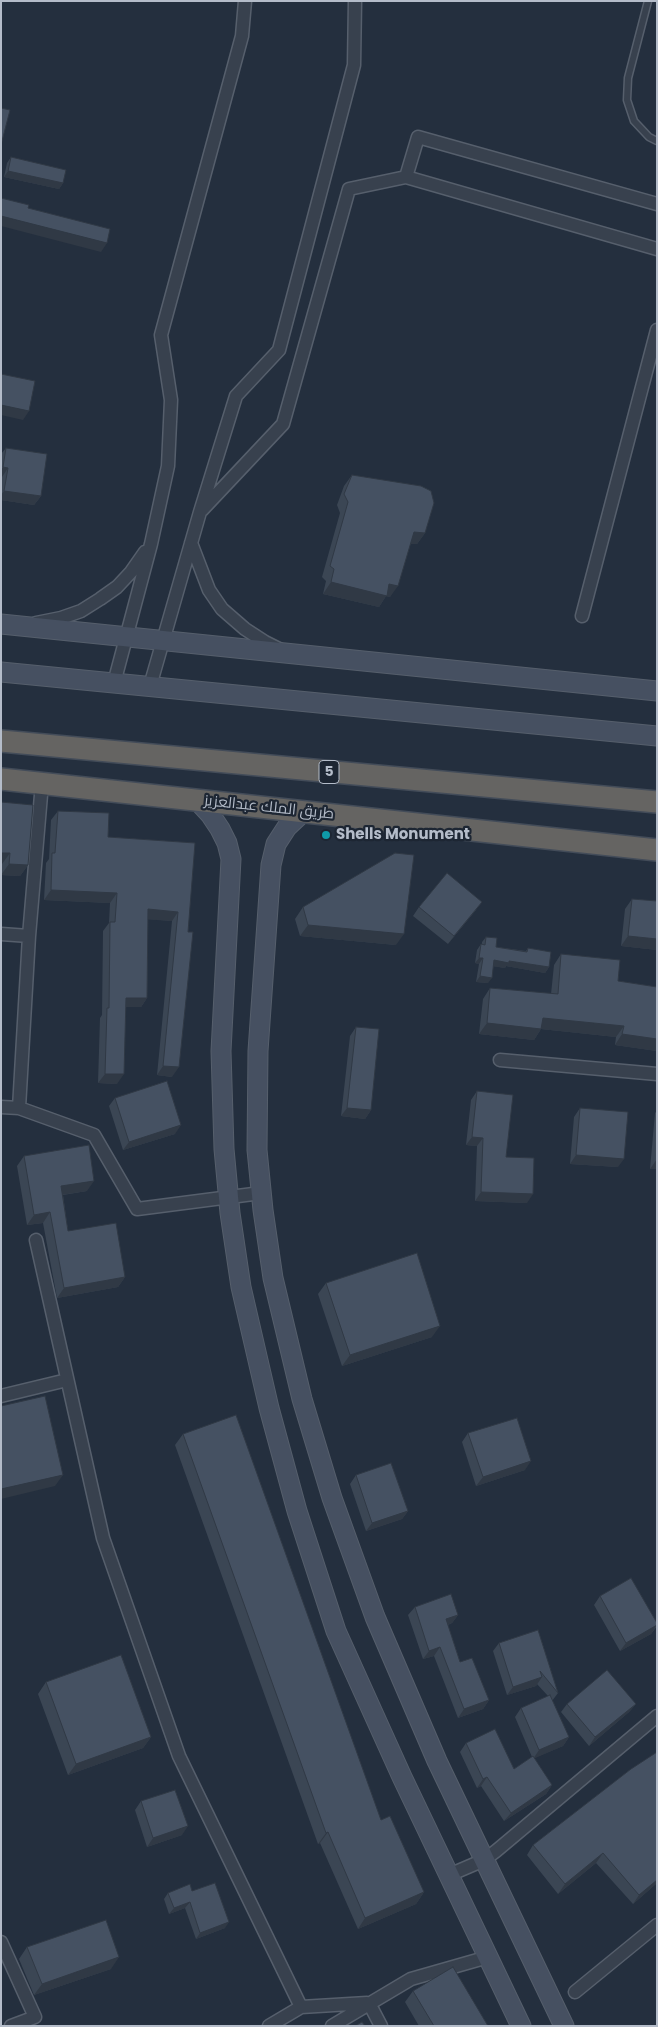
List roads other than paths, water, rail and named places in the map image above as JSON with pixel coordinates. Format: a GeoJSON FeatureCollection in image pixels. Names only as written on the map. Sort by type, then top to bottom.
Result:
{"type":"FeatureCollection","features":[{"type":"Feature","properties":{"kind":"highway","name":"5"},"geometry":{"type":"LineString","coordinates":[[1,741],[657,802]]}},
{"type":"Feature","properties":{"kind":"highway","name":"طريق الملك عبدالعزيز"},"geometry":{"type":"LineString","coordinates":[[1,779],[657,850]]}},
{"type":"Feature","properties":{"kind":"main road"},"geometry":{"type":"LineString","coordinates":[[1,624],[657,691]]}},
{"type":"Feature","properties":{"kind":"main road"},"geometry":{"type":"LineString","coordinates":[[1,672],[657,736]]}},
{"type":"Feature","properties":{"kind":"main road"},"geometry":{"type":"LineString","coordinates":[[197,800],[220,829],[227,843],[231,859],[221,1051],[224,1149],[228,1197],[241,1287],[269,1408],[297,1511],[336,1632],[521,2026]]}},
{"type":"Feature","properties":{"kind":"main road"},"geometry":{"type":"LineString","coordinates":[[303,812],[288,827],[276,844],[271,865],[258,1051],[257,1150],[273,1278],[302,1399],[332,1498],[375,1618],[437,1761],[564,2026]]}},
{"type":"Feature","properties":{"kind":"street"},"geometry":{"type":"LineString","coordinates":[[114,683],[151,544],[168,466],[171,400],[161,335],[242,36],[245,1]]}},
{"type":"Feature","properties":{"kind":"street"},"geometry":{"type":"LineString","coordinates":[[150,686],[200,512],[236,396],[279,350],[354,65],[355,1]]}},
{"type":"Feature","properties":{"kind":"street"},"geometry":{"type":"LineString","coordinates":[[406,177],[418,137],[657,204]]}},
{"type":"Feature","properties":{"kind":"street"},"geometry":{"type":"LineString","coordinates":[[200,512],[283,424],[348,189],[406,177],[657,249]]}},
{"type":"Feature","properties":{"kind":"street"},"geometry":{"type":"LineString","coordinates":[[582,616],[657,330]]}},
{"type":"Feature","properties":{"kind":"street"},"geometry":{"type":"LineString","coordinates":[[21,626],[61,618],[81,610],[100,599],[117,587],[131,572],[151,544]]}},
{"type":"Feature","properties":{"kind":"street"},"geometry":{"type":"LineString","coordinates":[[191,544],[209,590],[222,609],[245,629],[265,642],[290,654]]}},
{"type":"Feature","properties":{"kind":"street"},"geometry":{"type":"LineString","coordinates":[[19,1108],[29,936],[42,784]]}},
{"type":"Feature","properties":{"kind":"street"},"geometry":{"type":"LineString","coordinates":[[1,934],[29,936]]}},
{"type":"Feature","properties":{"kind":"street"},"geometry":{"type":"LineString","coordinates":[[500,1060],[657,1074]]}},
{"type":"Feature","properties":{"kind":"street"},"geometry":{"type":"LineString","coordinates":[[1,1107],[19,1108],[94,1136],[136,1209],[261,1193]]}},
{"type":"Feature","properties":{"kind":"street"},"geometry":{"type":"LineString","coordinates":[[36,1240],[102,1538],[179,1756],[301,2007]]}},
{"type":"Feature","properties":{"kind":"street"},"geometry":{"type":"LineString","coordinates":[[1,1396],[67,1380]]}},
{"type":"Feature","properties":{"kind":"street"},"geometry":{"type":"LineString","coordinates":[[449,1875],[484,1860],[496,1851],[657,1716]]}},
{"type":"Feature","properties":{"kind":"street"},"geometry":{"type":"LineString","coordinates":[[575,1992],[657,1924]]}},
{"type":"Feature","properties":{"kind":"street"},"geometry":{"type":"LineString","coordinates":[[1,1942],[35,2016],[11,2026]]}},
{"type":"Feature","properties":{"kind":"street"},"geometry":{"type":"LineString","coordinates":[[332,2026],[411,1980],[488,1957]]}},
{"type":"Feature","properties":{"kind":"street"},"geometry":{"type":"LineString","coordinates":[[269,2026],[301,2007],[370,2003]]}},
{"type":"Feature","properties":{"kind":"street"},"geometry":{"type":"LineString","coordinates":[[370,2003],[381,2026]]}},
{"type":"Feature","properties":{"kind":"lane"},"geometry":{"type":"LineString","coordinates":[[648,1],[628,78],[627,100],[634,121],[649,137],[657,141]]}},
{"type":"Feature","properties":{"kind":"place","name":"Shells Monument"},"geometry":{"type":"Point","coordinates":[326,835]}}]}
